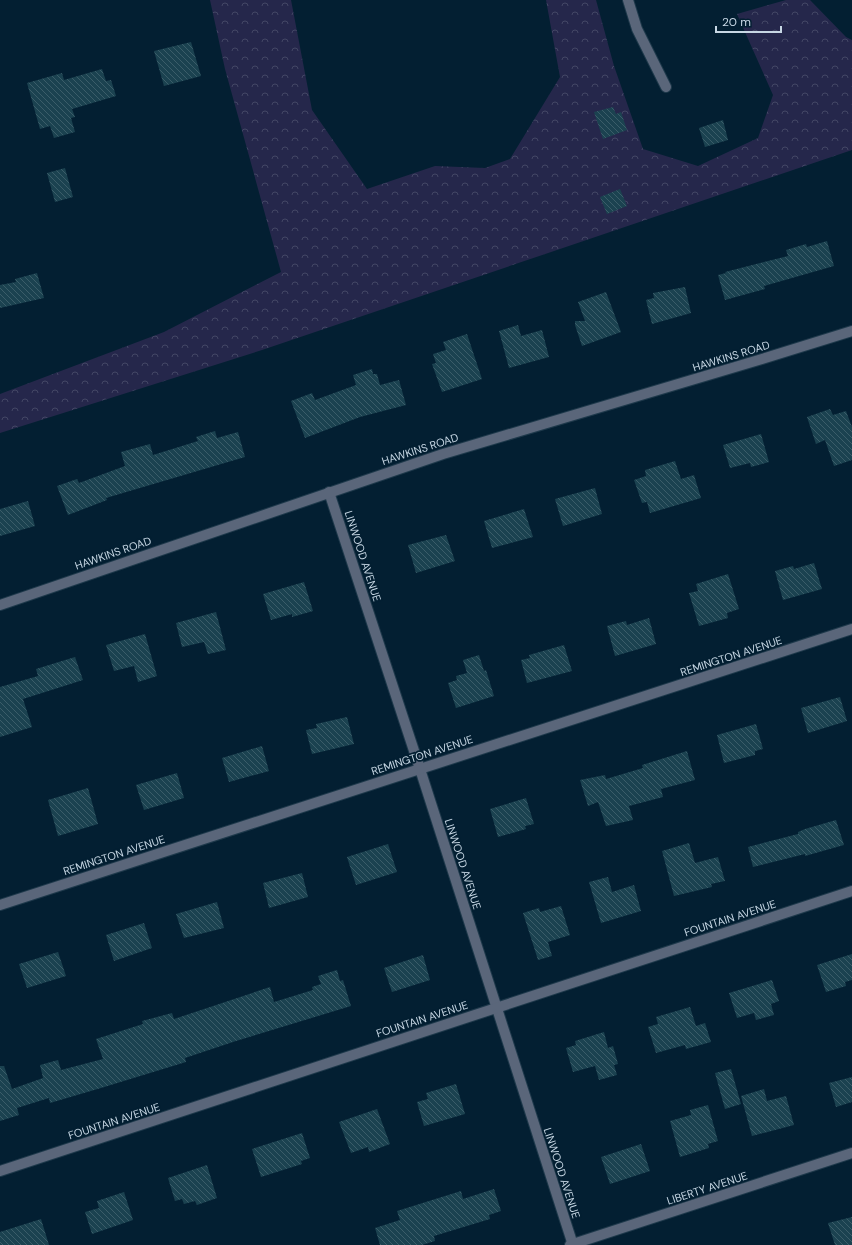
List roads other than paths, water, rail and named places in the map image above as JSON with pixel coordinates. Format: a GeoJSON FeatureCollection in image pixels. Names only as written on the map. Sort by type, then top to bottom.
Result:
{"type":"FeatureCollection","features":[{"type":"Feature","properties":{"kind":"street"},"geometry":{"type":"LineString","coordinates":[[628,0],[637,29],[666,87]]}},
{"type":"Feature","properties":{"kind":"street","name":"HAWKINS ROAD"},"geometry":{"type":"LineString","coordinates":[[0,605],[443,454],[762,360],[852,331]]}},
{"type":"Feature","properties":{"kind":"street","name":"LINWOOD AVENUE"},"geometry":{"type":"LineString","coordinates":[[329,492],[420,769],[572,1245]]}},
{"type":"Feature","properties":{"kind":"street","name":"REMINGTON AVENUE"},"geometry":{"type":"LineString","coordinates":[[0,905],[852,629]]}},
{"type":"Feature","properties":{"kind":"street","name":"FOUNTAIN AVENUE"},"geometry":{"type":"LineString","coordinates":[[0,1171],[852,891]]}},
{"type":"Feature","properties":{"kind":"street","name":"LIBERTY AVENUE"},"geometry":{"type":"LineString","coordinates":[[572,1245],[852,1153]]}}]}
